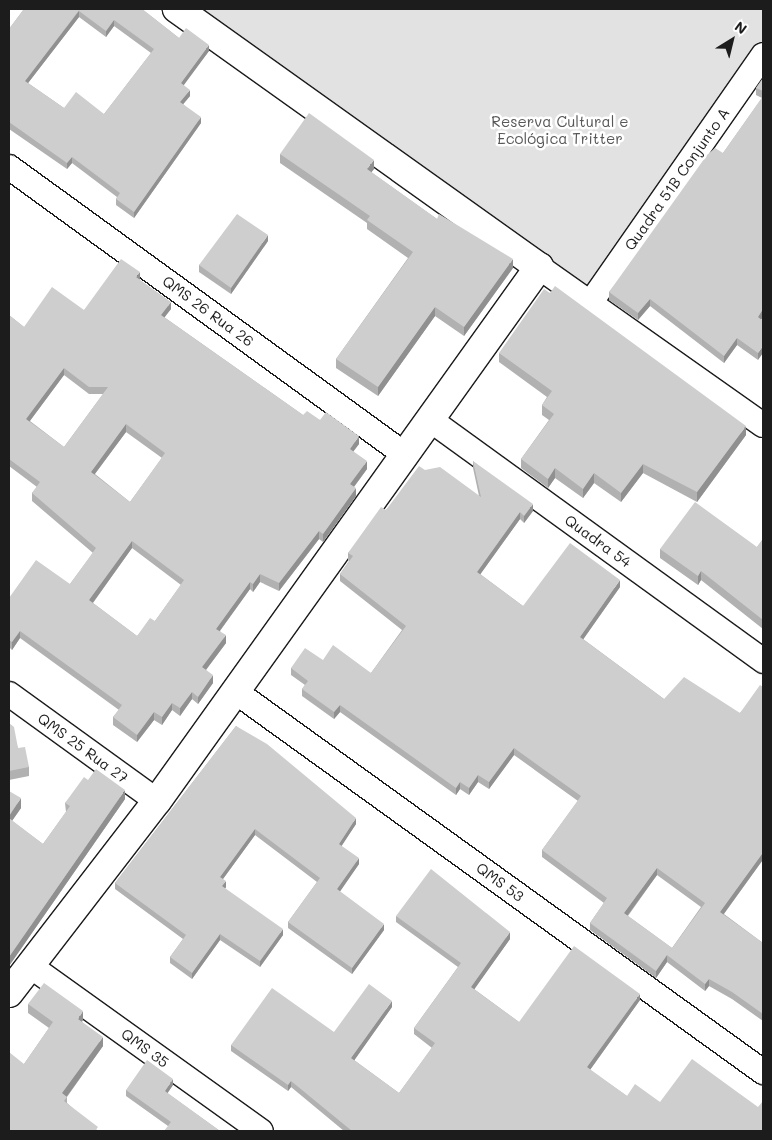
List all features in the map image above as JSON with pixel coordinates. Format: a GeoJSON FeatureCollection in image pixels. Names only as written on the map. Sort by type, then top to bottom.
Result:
{"type":"FeatureCollection","features":[{"type":"Feature","properties":{"kind":"street"},"geometry":{"type":"LineString","coordinates":[[177,9],[539,267],[761,420]]}},
{"type":"Feature","properties":{"kind":"street","name":"Quadra 51B Conjunto A"},"geometry":{"type":"LineString","coordinates":[[591,302],[763,55]]}},
{"type":"Feature","properties":{"kind":"street","name":"QMS 26 Rua 26"},"geometry":{"type":"LineString","coordinates":[[9,167],[406,455]]}},
{"type":"Feature","properties":{"kind":"street"},"geometry":{"type":"LineString","coordinates":[[9,993],[157,801],[432,421],[539,267]]}},
{"type":"Feature","properties":{"kind":"street","name":"Quadra 54"},"geometry":{"type":"LineString","coordinates":[[432,421],[763,661]]}},
{"type":"Feature","properties":{"kind":"street","name":"QMS 53"},"geometry":{"type":"LineString","coordinates":[[236,692],[763,1072]]}},
{"type":"Feature","properties":{"kind":"street","name":"QMS 25 Rua 27"},"geometry":{"type":"LineString","coordinates":[[9,694],[157,801]]}},
{"type":"Feature","properties":{"kind":"street","name":"QMS 35"},"geometry":{"type":"LineString","coordinates":[[29,965],[261,1131]]}},
{"type":"Feature","properties":{"kind":"green space","name":"Reserva Cultural e Ecológica Tritter"},"geometry":{"type":"Polygon","coordinates":[[[180,9],[763,9],[763,54],[591,296],[180,9]]]}},
{"type":"Feature","properties":{"kind":"building"},"geometry":{"type":"Polygon","coordinates":[[[24,9],[80,9],[142,9],[179,38],[186,28],[209,45],[181,83],[190,90],[180,102],[201,117],[134,212],[116,199],[120,193],[72,157],[67,163],[9,122],[9,29],[24,9]],[[80,9],[25,81],[64,108],[76,92],[104,114],[154,49],[114,20],[106,31],[79,11],[80,9]]]}},
{"type":"Feature","properties":{"kind":"building"},"geometry":{"type":"Polygon","coordinates":[[[763,78],[763,91],[756,88],[763,78]]]}},
{"type":"Feature","properties":{"kind":"building"},"geometry":{"type":"Polygon","coordinates":[[[763,96],[763,309],[758,317],[763,321],[763,346],[758,353],[737,338],[724,356],[650,299],[638,313],[609,292],[707,155],[715,148],[723,153],[763,96]]]}},
{"type":"Feature","properties":{"kind":"building"},"geometry":{"type":"Polygon","coordinates":[[[309,113],[374,160],[367,169],[437,219],[439,214],[513,259],[464,327],[435,307],[378,387],[336,359],[413,252],[367,220],[370,216],[280,154],[309,113]]]}},
{"type":"Feature","properties":{"kind":"building"},"geometry":{"type":"Polygon","coordinates":[[[237,214],[268,235],[231,288],[199,265],[237,214]]]}},
{"type":"Feature","properties":{"kind":"building"},"geometry":{"type":"Polygon","coordinates":[[[121,259],[140,272],[136,277],[171,302],[161,315],[303,415],[307,411],[320,420],[326,412],[359,436],[350,449],[367,461],[350,484],[356,488],[323,534],[319,531],[279,583],[260,574],[253,584],[250,582],[216,629],[226,635],[202,667],[213,675],[198,697],[192,692],[180,708],[172,703],[162,717],[154,712],[137,735],[113,717],[122,705],[20,631],[12,642],[9,640],[9,598],[36,560],[70,584],[96,548],[32,493],[40,482],[9,459],[9,315],[24,327],[52,287],[84,310],[121,259]],[[64,368],[26,419],[64,447],[108,387],[89,387],[64,368]],[[126,424],[91,472],[130,502],[165,453],[126,424]],[[132,541],[89,600],[137,636],[150,618],[155,621],[184,580],[132,541]]]}},
{"type":"Feature","properties":{"kind":"building"},"geometry":{"type":"Polygon","coordinates":[[[555,286],[746,426],[697,492],[643,464],[621,493],[594,473],[583,489],[555,468],[548,479],[521,459],[554,414],[542,405],[552,391],[499,353],[544,289],[550,293],[555,286]]]}},
{"type":"Feature","properties":{"kind":"building"},"geometry":{"type":"Polygon","coordinates":[[[473,461],[533,504],[524,516],[520,512],[477,572],[523,606],[570,543],[620,580],[580,637],[664,699],[684,677],[740,713],[760,685],[763,687],[763,855],[720,912],[763,943],[763,1014],[732,992],[709,979],[705,984],[667,955],[656,971],[590,923],[607,898],[542,850],[581,796],[514,748],[489,782],[478,775],[469,788],[460,782],[456,788],[340,705],[334,712],[302,689],[308,681],[291,668],[305,648],[323,660],[333,645],[371,673],[406,626],[340,574],[353,556],[348,553],[381,507],[386,510],[419,466],[425,470],[440,467],[481,497],[473,461]],[[657,868],[624,913],[672,948],[667,955],[705,903],[657,868]]]}},
{"type":"Feature","properties":{"kind":"building"},"geometry":{"type":"Polygon","coordinates":[[[695,502],[757,547],[763,539],[763,620],[701,571],[698,576],[660,549],[695,502]]]}},
{"type":"Feature","properties":{"kind":"building"},"geometry":{"type":"Polygon","coordinates":[[[9,723],[14,727],[18,748],[25,747],[29,767],[9,771],[9,723]]]}},
{"type":"Feature","properties":{"kind":"building"},"geometry":{"type":"Polygon","coordinates":[[[236,726],[267,744],[356,818],[339,844],[359,858],[337,889],[384,924],[352,968],[288,922],[320,878],[255,829],[220,877],[226,881],[222,886],[283,929],[260,961],[220,934],[192,973],[170,957],[186,935],[115,883],[236,726]]]}},
{"type":"Feature","properties":{"kind":"building"},"geometry":{"type":"Polygon","coordinates":[[[96,769],[125,790],[9,957],[9,818],[43,844],[70,806],[65,803],[84,777],[88,780],[96,769]]]}},
{"type":"Feature","properties":{"kind":"building"},"geometry":{"type":"Polygon","coordinates":[[[9,791],[21,798],[9,816],[9,791]]]}},
{"type":"Feature","properties":{"kind":"building"},"geometry":{"type":"Polygon","coordinates":[[[431,869],[510,932],[471,987],[519,1022],[574,946],[640,994],[587,1067],[627,1096],[635,1084],[660,1102],[692,1059],[758,1107],[763,1101],[763,1131],[352,1131],[291,1081],[288,1085],[231,1045],[272,988],[334,1032],[369,984],[392,1001],[351,1058],[399,1093],[435,1043],[414,1028],[461,963],[396,916],[431,869]]]}},
{"type":"Feature","properties":{"kind":"building"},"geometry":{"type":"Polygon","coordinates":[[[44,983],[83,1011],[78,1019],[103,1037],[62,1093],[67,1097],[64,1101],[98,1127],[95,1131],[9,1131],[9,1052],[24,1064],[53,1022],[28,1004],[44,983]]]}},
{"type":"Feature","properties":{"kind":"building"},"geometry":{"type":"Polygon","coordinates":[[[147,1060],[173,1079],[165,1091],[220,1131],[164,1131],[171,1122],[126,1090],[147,1060]]]}}]}
